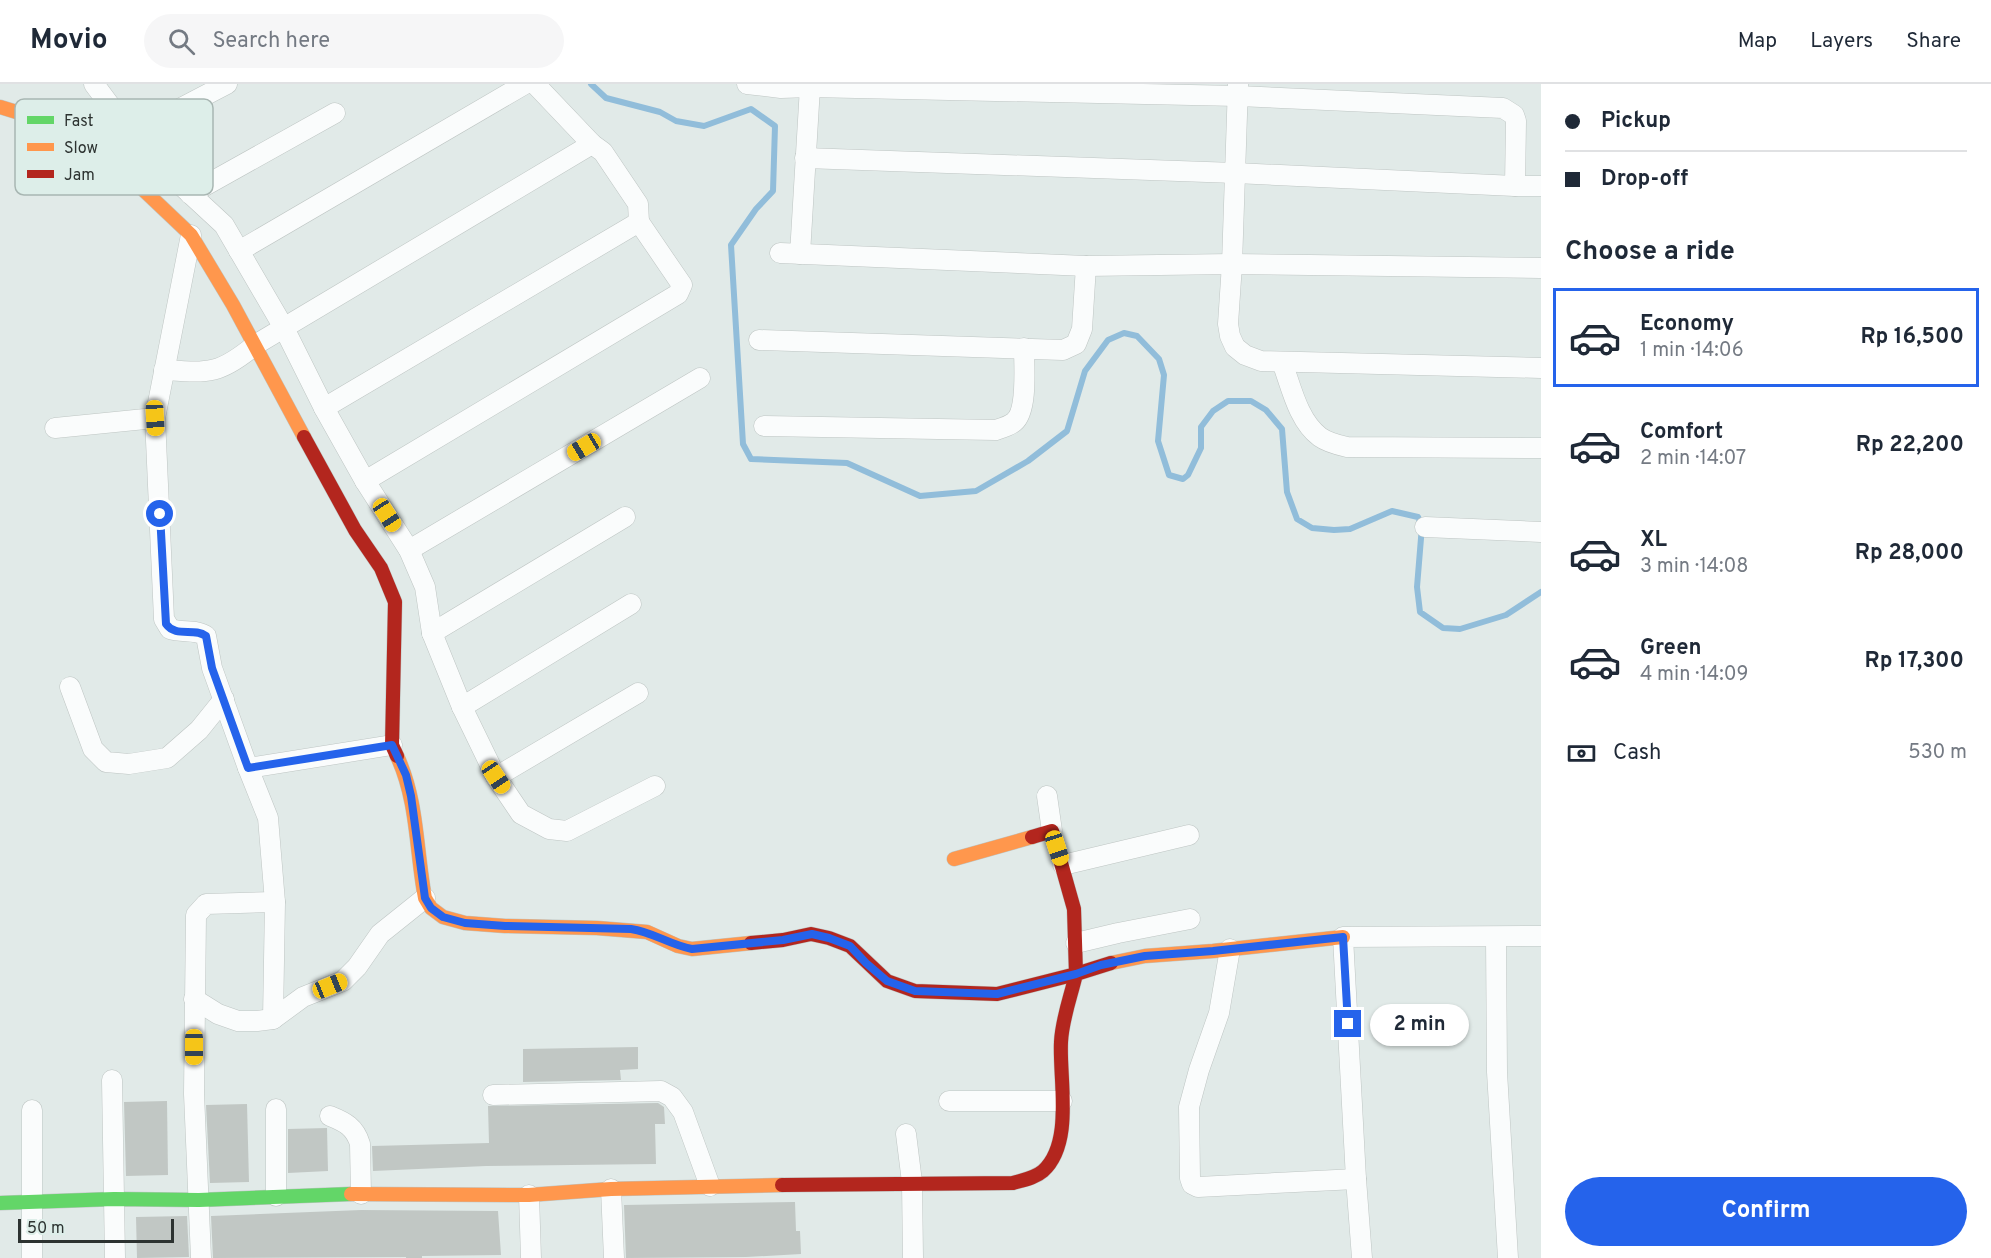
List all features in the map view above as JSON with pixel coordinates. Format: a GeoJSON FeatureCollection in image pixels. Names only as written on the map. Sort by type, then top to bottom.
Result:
{"type":"FeatureCollection","features":[{"type":"Feature","properties":{"kind":"street"},"geometry":{"type":"LineString","coordinates":[[94,84],[105,99]]}},
{"type":"Feature","properties":{"kind":"street"},"geometry":{"type":"LineString","coordinates":[[198,99],[227,84]]}},
{"type":"Feature","properties":{"kind":"street"},"geometry":{"type":"LineString","coordinates":[[239,251],[525,84]]}},
{"type":"Feature","properties":{"kind":"street"},"geometry":{"type":"LineString","coordinates":[[365,481],[678,294],[682,285],[639,222],[638,204],[603,152],[592,144],[535,84]]}},
{"type":"Feature","properties":{"kind":"street"},"geometry":{"type":"LineString","coordinates":[[747,84],[781,88],[1238,90],[1503,108],[1514,115],[1516,121],[1515,186]]}},
{"type":"Feature","properties":{"kind":"street"},"geometry":{"type":"LineString","coordinates":[[800,254],[810,87]]}},
{"type":"Feature","properties":{"kind":"street"},"geometry":{"type":"LineString","coordinates":[[1238,90],[1232,264],[1227,324],[1235,347],[1245,355],[1261,361],[1541,368]]}},
{"type":"Feature","properties":{"kind":"street"},"geometry":{"type":"LineString","coordinates":[[0,107],[15,112]]}},
{"type":"Feature","properties":{"kind":"street"},"geometry":{"type":"LineString","coordinates":[[213,181],[335,113]]}},
{"type":"Feature","properties":{"kind":"street"},"geometry":{"type":"LineString","coordinates":[[164,370],[215,371],[238,359],[255,345],[592,144]]}},
{"type":"Feature","properties":{"kind":"street"},"geometry":{"type":"LineString","coordinates":[[805,158],[1541,186]]}},
{"type":"Feature","properties":{"kind":"street"},"geometry":{"type":"LineString","coordinates":[[149,195],[190,235],[233,305],[355,530],[381,568],[395,602],[392,745],[406,775],[411,796],[425,898],[431,908],[443,917],[465,923],[505,926],[631,929],[647,932],[678,946],[692,949],[783,940],[812,934],[850,946],[887,981],[915,991],[997,994],[1076,974],[1101,965],[1145,956],[1230,950],[1343,937],[1541,936]]}},
{"type":"Feature","properties":{"kind":"street"},"geometry":{"type":"LineString","coordinates":[[191,195],[224,225],[284,328],[324,408],[365,481],[409,550],[425,587],[432,633],[462,707],[496,777],[521,814],[549,830],[567,831],[655,786]]}},
{"type":"Feature","properties":{"kind":"street"},"geometry":{"type":"LineString","coordinates":[[324,408],[639,222]]}},
{"type":"Feature","properties":{"kind":"street"},"geometry":{"type":"LineString","coordinates":[[190,235],[155,418],[164,619],[170,630],[183,633],[198,632],[206,636],[212,668],[268,818],[275,902],[273,1019]]}},
{"type":"Feature","properties":{"kind":"street"},"geometry":{"type":"LineString","coordinates":[[780,253],[1086,266],[1232,264],[1541,268]]}},
{"type":"Feature","properties":{"kind":"street"},"geometry":{"type":"LineString","coordinates":[[759,340],[1063,350],[1076,344],[1082,329],[1086,266]]}},
{"type":"Feature","properties":{"kind":"street"},"geometry":{"type":"LineString","coordinates":[[764,426],[996,430],[1014,422],[1020,415],[1023,404],[1024,348]]}},
{"type":"Feature","properties":{"kind":"street"},"geometry":{"type":"LineString","coordinates":[[1282,362],[1302,414],[1310,428],[1321,438],[1334,444],[1347,447],[1541,447]]}},
{"type":"Feature","properties":{"kind":"street"},"geometry":{"type":"LineString","coordinates":[[409,550],[700,378]]}},
{"type":"Feature","properties":{"kind":"street"},"geometry":{"type":"LineString","coordinates":[[55,428],[155,418]]}},
{"type":"Feature","properties":{"kind":"street"},"geometry":{"type":"LineString","coordinates":[[432,633],[625,517]]}},
{"type":"Feature","properties":{"kind":"street"},"geometry":{"type":"LineString","coordinates":[[1425,527],[1541,532]]}},
{"type":"Feature","properties":{"kind":"street"},"geometry":{"type":"LineString","coordinates":[[462,707],[631,604]]}},
{"type":"Feature","properties":{"kind":"street"},"geometry":{"type":"LineString","coordinates":[[70,687],[93,749],[106,762],[129,764],[167,758],[200,730],[224,699]]}},
{"type":"Feature","properties":{"kind":"street"},"geometry":{"type":"LineString","coordinates":[[496,777],[638,693]]}},
{"type":"Feature","properties":{"kind":"street"},"geometry":{"type":"LineString","coordinates":[[248,768],[392,745]]}},
{"type":"Feature","properties":{"kind":"street"},"geometry":{"type":"LineString","coordinates":[[0,1203],[114,1199],[200,1200],[361,1194],[529,1195],[611,1189],[710,1186],[912,1182],[1013,1183],[1030,1179],[1044,1170],[1053,1158],[1059,1139],[1062,1101],[1061,1040],[1076,974],[1074,909],[1052,831],[1047,796]]}},
{"type":"Feature","properties":{"kind":"street"},"geometry":{"type":"LineString","coordinates":[[954,860],[1052,831]]}},
{"type":"Feature","properties":{"kind":"street"},"geometry":{"type":"LineString","coordinates":[[1063,865],[1189,835]]}},
{"type":"Feature","properties":{"kind":"street"},"geometry":{"type":"LineString","coordinates":[[194,999],[218,1014],[238,1021],[273,1019],[303,997],[343,981],[357,967],[380,934],[425,898]]}},
{"type":"Feature","properties":{"kind":"street"},"geometry":{"type":"LineString","coordinates":[[201,1258],[194,1094],[194,922],[200,909],[206,904],[275,902]]}},
{"type":"Feature","properties":{"kind":"street"},"geometry":{"type":"LineString","coordinates":[[1076,943],[1190,920]]}},
{"type":"Feature","properties":{"kind":"street"},"geometry":{"type":"LineString","coordinates":[[1343,937],[1362,1258]]}},
{"type":"Feature","properties":{"kind":"street"},"geometry":{"type":"LineString","coordinates":[[1496,937],[1497,1072],[1508,1258]]}},
{"type":"Feature","properties":{"kind":"street"},"geometry":{"type":"LineString","coordinates":[[1230,950],[1219,1012],[1189,1107],[1192,1184],[1198,1187],[1356,1179]]}},
{"type":"Feature","properties":{"kind":"street"},"geometry":{"type":"LineString","coordinates":[[112,1080],[115,1258]]}},
{"type":"Feature","properties":{"kind":"street"},"geometry":{"type":"LineString","coordinates":[[493,1095],[661,1092],[672,1097],[683,1112],[710,1186]]}},
{"type":"Feature","properties":{"kind":"street"},"geometry":{"type":"LineString","coordinates":[[950,1101],[1062,1101]]}},
{"type":"Feature","properties":{"kind":"street"},"geometry":{"type":"LineString","coordinates":[[276,1109],[276,1196]]}},
{"type":"Feature","properties":{"kind":"street"},"geometry":{"type":"LineString","coordinates":[[32,1110],[32,1258]]}},
{"type":"Feature","properties":{"kind":"street"},"geometry":{"type":"LineString","coordinates":[[330,1116],[353,1128],[358,1137],[361,1194]]}},
{"type":"Feature","properties":{"kind":"street"},"geometry":{"type":"LineString","coordinates":[[906,1134],[912,1182],[913,1258]]}},
{"type":"Feature","properties":{"kind":"street"},"geometry":{"type":"LineString","coordinates":[[611,1189],[614,1258]]}},
{"type":"Feature","properties":{"kind":"street"},"geometry":{"type":"LineString","coordinates":[[529,1195],[531,1258]]}},
{"type":"Feature","properties":{"kind":"building"},"geometry":{"type":"Polygon","coordinates":[[[638,1047],[638,1069],[620,1070],[621,1080],[523,1082],[523,1049],[638,1047]]]}},
{"type":"Feature","properties":{"kind":"building"},"geometry":{"type":"Polygon","coordinates":[[[167,1101],[168,1175],[126,1176],[124,1102],[167,1101]]]}},
{"type":"Feature","properties":{"kind":"building"},"geometry":{"type":"Polygon","coordinates":[[[658,1103],[664,1107],[665,1124],[655,1124],[656,1164],[486,1166],[373,1171],[372,1146],[489,1143],[488,1106],[658,1103]]]}},
{"type":"Feature","properties":{"kind":"building"},"geometry":{"type":"Polygon","coordinates":[[[247,1104],[249,1182],[210,1183],[206,1105],[247,1104]]]}},
{"type":"Feature","properties":{"kind":"building"},"geometry":{"type":"Polygon","coordinates":[[[327,1128],[328,1171],[288,1173],[288,1129],[327,1128]]]}},
{"type":"Feature","properties":{"kind":"building"},"geometry":{"type":"Polygon","coordinates":[[[795,1202],[796,1231],[800,1231],[801,1254],[626,1258],[624,1205],[795,1202]]]}},
{"type":"Feature","properties":{"kind":"building"},"geometry":{"type":"Polygon","coordinates":[[[361,1210],[498,1211],[501,1255],[422,1256],[422,1258],[213,1258],[211,1216],[361,1210]]]}},
{"type":"Feature","properties":{"kind":"building"},"geometry":{"type":"Polygon","coordinates":[[[187,1216],[189,1257],[137,1258],[136,1217],[187,1216]]]}},
{"type":"Feature","properties":{"kind":"waterway"},"geometry":{"type":"LineString","coordinates":[[591,84],[606,98],[660,112],[676,121],[704,126],[751,109],[775,126],[773,191],[756,209],[731,245],[743,444],[751,459],[847,463],[920,496],[976,491],[1028,461],[1067,431],[1085,371],[1108,340],[1124,333],[1137,336],[1159,359],[1164,375],[1158,441],[1169,475],[1183,479],[1188,475],[1201,448],[1201,427],[1213,411],[1228,401],[1251,401],[1266,410],[1282,429],[1287,492],[1297,519],[1312,528],[1334,530],[1350,529],[1392,511],[1418,517],[1422,526],[1417,587],[1420,612],[1443,628],[1460,629],[1506,615],[1541,592]]}},
{"type":"Feature","properties":{"kind":"traffic: fast"},"geometry":{"type":"LineString","coordinates":[[0,1203],[114,1199],[199,1200],[351,1194]]}},
{"type":"Feature","properties":{"kind":"traffic: slow"},"geometry":{"type":"LineString","coordinates":[[0,107],[15,112]]}},
{"type":"Feature","properties":{"kind":"traffic: slow"},"geometry":{"type":"LineString","coordinates":[[149,195],[191,235],[233,305],[304,437]]}},
{"type":"Feature","properties":{"kind":"traffic: slow"},"geometry":{"type":"LineString","coordinates":[[397,756],[413,808],[425,898],[431,908],[443,917],[465,923],[505,926],[597,928],[647,932],[678,946],[692,949],[751,943]]}},
{"type":"Feature","properties":{"kind":"traffic: slow"},"geometry":{"type":"LineString","coordinates":[[954,859],[1032,837]]}},
{"type":"Feature","properties":{"kind":"traffic: slow"},"geometry":{"type":"LineString","coordinates":[[1111,963],[1145,956],[1343,937]]}},
{"type":"Feature","properties":{"kind":"traffic: slow"},"geometry":{"type":"LineString","coordinates":[[351,1194],[529,1195],[611,1189],[782,1185]]}},
{"type":"Feature","properties":{"kind":"traffic: jam"},"geometry":{"type":"LineString","coordinates":[[304,437],[355,530],[381,568],[395,602],[392,745],[397,756]]}},
{"type":"Feature","properties":{"kind":"traffic: jam"},"geometry":{"type":"LineString","coordinates":[[751,943],[811,934],[829,938],[850,946],[887,981],[915,991],[997,994],[1076,974],[1074,909],[1052,831],[1032,837]]}},
{"type":"Feature","properties":{"kind":"traffic: jam"},"geometry":{"type":"LineString","coordinates":[[782,1185],[1013,1183],[1043,1171],[1053,1159],[1062,1128],[1062,1033],[1076,974],[1111,963]]}},
{"type":"Feature","properties":{"kind":"route"},"geometry":{"type":"LineString","coordinates":[[160,514],[164,619],[170,630],[183,633],[198,632],[206,636],[212,668],[248,768],[392,745],[406,775],[411,796],[425,898],[431,908],[443,917],[465,923],[505,926],[631,929],[647,932],[664,941],[692,949],[783,940],[812,934],[850,946],[887,981],[915,991],[947,993],[997,994],[1076,974],[1101,965],[1145,956],[1343,937],[1348,1024]]}}]}
